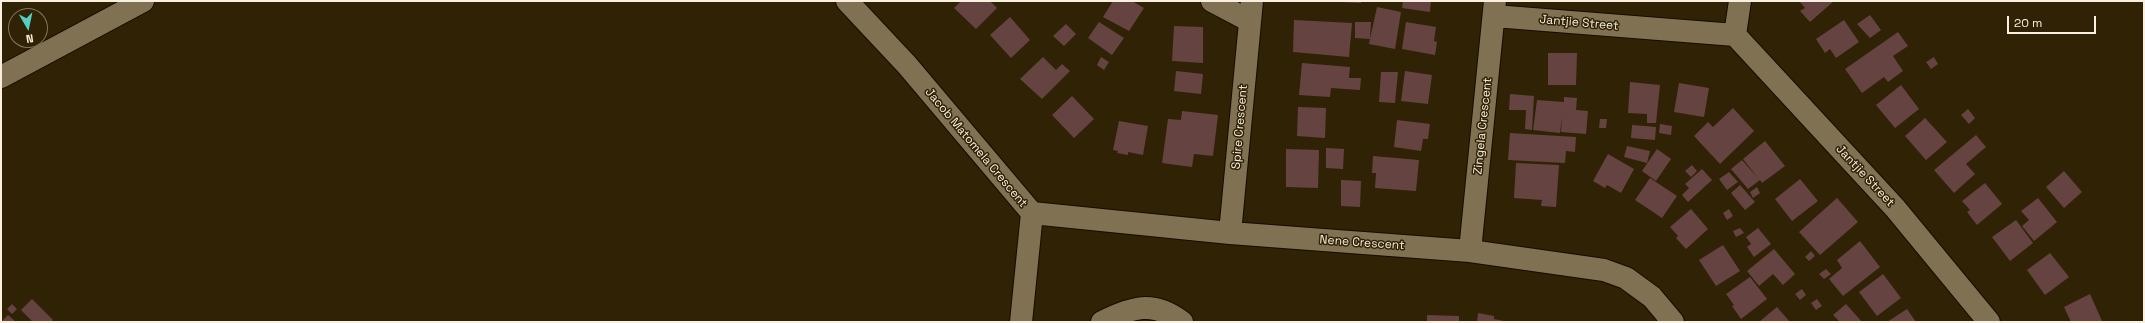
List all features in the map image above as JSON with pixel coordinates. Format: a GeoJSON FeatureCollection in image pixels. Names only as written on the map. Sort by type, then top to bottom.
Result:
{"type":"FeatureCollection","features":[{"type":"Feature","properties":{"kind":"street"},"geometry":{"type":"LineString","coordinates":[[1,77],[143,1]]}},
{"type":"Feature","properties":{"kind":"street","name":"Jacob Matomela Crescent"},"geometry":{"type":"LineString","coordinates":[[847,1],[906,65],[1032,214],[1021,322]]}},
{"type":"Feature","properties":{"kind":"street","name":"Spire Crescent"},"geometry":{"type":"LineString","coordinates":[[1212,1],[1251,11],[1230,233]]}},
{"type":"Feature","properties":{"kind":"street"},"geometry":{"type":"LineString","coordinates":[[1735,35],[1740,1]]}},
{"type":"Feature","properties":{"kind":"street","name":"Jantjie Street"},"geometry":{"type":"LineString","coordinates":[[1495,8],[1735,35],[1895,208],[1989,322]]}},
{"type":"Feature","properties":{"kind":"street","name":"Zingela Crescent"},"geometry":{"type":"LineString","coordinates":[[1470,251],[1495,8]]}},
{"type":"Feature","properties":{"kind":"street","name":"Nene Crescent"},"geometry":{"type":"LineString","coordinates":[[1032,214],[1230,233],[1470,251],[1604,270],[1626,278],[1652,297],[1673,322]]}},
{"type":"Feature","properties":{"kind":"street"},"geometry":{"type":"LineString","coordinates":[[1102,322],[1124,311],[1151,307],[1170,313],[1182,322]]}},
{"type":"Feature","properties":{"kind":"building"},"geometry":{"type":"Polygon","coordinates":[[[961,1],[990,1],[997,8],[976,29],[954,8],[961,1]]]}},
{"type":"Feature","properties":{"kind":"building"},"geometry":{"type":"Polygon","coordinates":[[[1113,1],[1132,1],[1144,8],[1129,31],[1103,17],[1113,1]]]}},
{"type":"Feature","properties":{"kind":"building"},"geometry":{"type":"Polygon","coordinates":[[[1321,1],[1361,1],[1361,3],[1321,1]]]}},
{"type":"Feature","properties":{"kind":"building"},"geometry":{"type":"Polygon","coordinates":[[[1403,1],[1431,1],[1430,12],[1402,8],[1403,1]]]}},
{"type":"Feature","properties":{"kind":"building"},"geometry":{"type":"Polygon","coordinates":[[[1799,1],[1834,1],[1810,22],[1800,11],[1805,8],[1799,1]]]}},
{"type":"Feature","properties":{"kind":"building"},"geometry":{"type":"Polygon","coordinates":[[[1377,7],[1401,12],[1395,49],[1369,44],[1377,7]]]}},
{"type":"Feature","properties":{"kind":"building"},"geometry":{"type":"Polygon","coordinates":[[[1870,15],[1881,30],[1870,38],[1857,24],[1870,15]]]}},
{"type":"Feature","properties":{"kind":"building"},"geometry":{"type":"Polygon","coordinates":[[[1010,17],[1030,40],[1011,58],[990,35],[1010,17]]]}},
{"type":"Feature","properties":{"kind":"building"},"geometry":{"type":"Polygon","coordinates":[[[1294,20],[1352,23],[1349,57],[1293,52],[1294,20]]]}},
{"type":"Feature","properties":{"kind":"building"},"geometry":{"type":"Polygon","coordinates":[[[1844,20],[1859,42],[1836,58],[1830,49],[1825,53],[1816,39],[1844,20]]]}},
{"type":"Feature","properties":{"kind":"building"},"geometry":{"type":"Polygon","coordinates":[[[1099,22],[1124,38],[1112,55],[1088,38],[1099,22]]]}},
{"type":"Feature","properties":{"kind":"building"},"geometry":{"type":"Polygon","coordinates":[[[1355,22],[1371,22],[1370,39],[1355,38],[1355,22]]]}},
{"type":"Feature","properties":{"kind":"building"},"geometry":{"type":"Polygon","coordinates":[[[1406,22],[1436,27],[1434,41],[1437,42],[1435,55],[1402,49],[1406,22]]]}},
{"type":"Feature","properties":{"kind":"building"},"geometry":{"type":"Polygon","coordinates":[[[1066,24],[1076,34],[1064,46],[1053,36],[1066,24]]]}},
{"type":"Feature","properties":{"kind":"building"},"geometry":{"type":"Polygon","coordinates":[[[1174,26],[1203,27],[1203,63],[1172,61],[1174,26]]]}},
{"type":"Feature","properties":{"kind":"building"},"geometry":{"type":"Polygon","coordinates":[[[1898,32],[1908,46],[1893,56],[1903,71],[1888,82],[1884,77],[1862,93],[1845,69],[1898,32]]]}},
{"type":"Feature","properties":{"kind":"building"},"geometry":{"type":"Polygon","coordinates":[[[1548,53],[1577,53],[1576,85],[1548,85],[1548,53]]]}},
{"type":"Feature","properties":{"kind":"building"},"geometry":{"type":"Polygon","coordinates":[[[1043,57],[1056,70],[1062,64],[1070,71],[1042,99],[1020,79],[1043,57]]]}},
{"type":"Feature","properties":{"kind":"building"},"geometry":{"type":"Polygon","coordinates":[[[1101,57],[1109,62],[1104,70],[1097,65],[1101,57]]]}},
{"type":"Feature","properties":{"kind":"building"},"geometry":{"type":"Polygon","coordinates":[[[1934,57],[1938,64],[1931,69],[1926,62],[1934,57]]]}},
{"type":"Feature","properties":{"kind":"building"},"geometry":{"type":"Polygon","coordinates":[[[1302,63],[1350,67],[1349,78],[1361,78],[1360,90],[1331,88],[1330,97],[1299,95],[1302,63]]]}},
{"type":"Feature","properties":{"kind":"building"},"geometry":{"type":"Polygon","coordinates":[[[1176,71],[1203,74],[1201,94],[1174,91],[1176,71]]]}},
{"type":"Feature","properties":{"kind":"building"},"geometry":{"type":"Polygon","coordinates":[[[1405,71],[1432,75],[1428,104],[1401,101],[1405,71]]]}},
{"type":"Feature","properties":{"kind":"building"},"geometry":{"type":"Polygon","coordinates":[[[1381,72],[1398,72],[1395,103],[1379,102],[1381,72]]]}},
{"type":"Feature","properties":{"kind":"building"},"geometry":{"type":"Polygon","coordinates":[[[1630,82],[1660,85],[1656,123],[1647,123],[1647,114],[1628,113],[1630,82]]]}},
{"type":"Feature","properties":{"kind":"building"},"geometry":{"type":"Polygon","coordinates":[[[1679,83],[1709,88],[1704,117],[1674,112],[1679,83]]]}},
{"type":"Feature","properties":{"kind":"building"},"geometry":{"type":"Polygon","coordinates":[[[1901,85],[1919,109],[1895,128],[1876,105],[1901,85]]]}},
{"type":"Feature","properties":{"kind":"building"},"geometry":{"type":"Polygon","coordinates":[[[1510,94],[1534,96],[1532,130],[1525,129],[1526,110],[1509,110],[1510,94]]]}},
{"type":"Feature","properties":{"kind":"building"},"geometry":{"type":"Polygon","coordinates":[[[1072,96],[1094,119],[1074,138],[1052,115],[1072,96]]]}},
{"type":"Feature","properties":{"kind":"building"},"geometry":{"type":"Polygon","coordinates":[[[1564,97],[1577,98],[1576,110],[1588,111],[1586,134],[1561,132],[1562,117],[1560,133],[1533,130],[1537,100],[1564,102],[1564,97]]]}},
{"type":"Feature","properties":{"kind":"building"},"geometry":{"type":"Polygon","coordinates":[[[1298,107],[1326,108],[1325,138],[1297,136],[1298,107]]]}},
{"type":"Feature","properties":{"kind":"building"},"geometry":{"type":"Polygon","coordinates":[[[1733,108],[1754,131],[1720,164],[1694,136],[1708,122],[1713,127],[1733,108]]]}},
{"type":"Feature","properties":{"kind":"building"},"geometry":{"type":"Polygon","coordinates":[[[1968,109],[1975,118],[1969,124],[1961,115],[1968,109]]]}},
{"type":"Feature","properties":{"kind":"building"},"geometry":{"type":"Polygon","coordinates":[[[1182,111],[1218,115],[1213,156],[1194,154],[1192,167],[1162,163],[1168,119],[1181,120],[1182,111]]]}},
{"type":"Feature","properties":{"kind":"building"},"geometry":{"type":"Polygon","coordinates":[[[1925,118],[1947,142],[1926,160],[1905,136],[1925,118]]]}},
{"type":"Feature","properties":{"kind":"building"},"geometry":{"type":"Polygon","coordinates":[[[1600,119],[1607,119],[1606,128],[1599,128],[1600,119]]]}},
{"type":"Feature","properties":{"kind":"building"},"geometry":{"type":"Polygon","coordinates":[[[1397,120],[1430,124],[1428,139],[1423,139],[1421,151],[1394,147],[1397,120]]]}},
{"type":"Feature","properties":{"kind":"building"},"geometry":{"type":"Polygon","coordinates":[[[1119,121],[1148,126],[1143,155],[1128,152],[1128,155],[1117,153],[1118,151],[1113,150],[1119,121]]]}},
{"type":"Feature","properties":{"kind":"building"},"geometry":{"type":"Polygon","coordinates":[[[1660,124],[1672,126],[1671,135],[1659,133],[1660,124]]]}},
{"type":"Feature","properties":{"kind":"building"},"geometry":{"type":"Polygon","coordinates":[[[1632,125],[1656,127],[1655,140],[1631,138],[1632,125]]]}},
{"type":"Feature","properties":{"kind":"building"},"geometry":{"type":"Polygon","coordinates":[[[1510,133],[1576,137],[1575,152],[1566,151],[1565,163],[1508,160],[1510,133]]]}},
{"type":"Feature","properties":{"kind":"building"},"geometry":{"type":"Polygon","coordinates":[[[1976,135],[1986,147],[1966,164],[1975,174],[1954,193],[1934,170],[1976,135]]]}},
{"type":"Feature","properties":{"kind":"building"},"geometry":{"type":"Polygon","coordinates":[[[1765,141],[1785,166],[1762,183],[1760,180],[1748,189],[1731,169],[1742,160],[1758,178],[1743,159],[1765,141]]]}},
{"type":"Feature","properties":{"kind":"building"},"geometry":{"type":"Polygon","coordinates":[[[1627,146],[1650,151],[1647,163],[1624,157],[1627,146]]]}},
{"type":"Feature","properties":{"kind":"building"},"geometry":{"type":"Polygon","coordinates":[[[1326,148],[1344,149],[1343,169],[1326,168],[1326,148]]]}},
{"type":"Feature","properties":{"kind":"building"},"geometry":{"type":"Polygon","coordinates":[[[1286,149],[1319,150],[1318,188],[1286,187],[1286,149]]]}},
{"type":"Feature","properties":{"kind":"building"},"geometry":{"type":"Polygon","coordinates":[[[1657,149],[1671,159],[1656,181],[1642,171],[1657,149]]]}},
{"type":"Feature","properties":{"kind":"building"},"geometry":{"type":"Polygon","coordinates":[[[1608,154],[1634,169],[1621,193],[1607,185],[1605,188],[1593,181],[1608,154]]]}},
{"type":"Feature","properties":{"kind":"building"},"geometry":{"type":"Polygon","coordinates":[[[1373,156],[1419,160],[1416,191],[1375,188],[1376,173],[1372,173],[1373,156]]]}},
{"type":"Feature","properties":{"kind":"building"},"geometry":{"type":"Polygon","coordinates":[[[1516,163],[1559,165],[1556,207],[1541,206],[1542,200],[1514,198],[1516,163]]]}},
{"type":"Feature","properties":{"kind":"building"},"geometry":{"type":"Polygon","coordinates":[[[1692,165],[1697,171],[1691,177],[1685,171],[1692,165]]]}},
{"type":"Feature","properties":{"kind":"building"},"geometry":{"type":"Polygon","coordinates":[[[1702,169],[1712,180],[1688,202],[1682,195],[1689,188],[1685,184],[1702,169]]]}},
{"type":"Feature","properties":{"kind":"building"},"geometry":{"type":"Polygon","coordinates":[[[2064,171],[2082,192],[2064,208],[2046,187],[2064,171]]]}},
{"type":"Feature","properties":{"kind":"building"},"geometry":{"type":"Polygon","coordinates":[[[1729,172],[1738,182],[1727,190],[1719,179],[1729,172]]]}},
{"type":"Feature","properties":{"kind":"building"},"geometry":{"type":"Polygon","coordinates":[[[1650,178],[1677,196],[1662,218],[1635,200],[1650,178]]]}},
{"type":"Feature","properties":{"kind":"building"},"geometry":{"type":"Polygon","coordinates":[[[1800,179],[1818,201],[1792,221],[1775,199],[1800,179]]]}},
{"type":"Feature","properties":{"kind":"building"},"geometry":{"type":"Polygon","coordinates":[[[1341,180],[1361,181],[1360,207],[1341,206],[1341,180]]]}},
{"type":"Feature","properties":{"kind":"building"},"geometry":{"type":"Polygon","coordinates":[[[1985,183],[2002,204],[1977,225],[1967,212],[1970,210],[1962,201],[1985,183]]]}},
{"type":"Feature","properties":{"kind":"building"},"geometry":{"type":"Polygon","coordinates":[[[1740,185],[1755,202],[1745,210],[1731,193],[1740,185]]]}},
{"type":"Feature","properties":{"kind":"building"},"geometry":{"type":"Polygon","coordinates":[[[1757,187],[1760,193],[1753,198],[1750,192],[1757,187]]]}},
{"type":"Feature","properties":{"kind":"building"},"geometry":{"type":"Polygon","coordinates":[[[1837,198],[1858,222],[1820,255],[1799,232],[1837,198]]]}},
{"type":"Feature","properties":{"kind":"building"},"geometry":{"type":"Polygon","coordinates":[[[2038,198],[2057,222],[2034,241],[2022,226],[2029,220],[2021,211],[2038,198]]]}},
{"type":"Feature","properties":{"kind":"building"},"geometry":{"type":"Polygon","coordinates":[[[1691,209],[1708,229],[1686,249],[1676,238],[1678,236],[1670,227],[1691,209]]]}},
{"type":"Feature","properties":{"kind":"building"},"geometry":{"type":"Polygon","coordinates":[[[1729,209],[1733,216],[1727,220],[1723,213],[1729,209]]]}},
{"type":"Feature","properties":{"kind":"building"},"geometry":{"type":"Polygon","coordinates":[[[2016,220],[2033,243],[2010,261],[1992,237],[2016,220]]]}},
{"type":"Feature","properties":{"kind":"building"},"geometry":{"type":"Polygon","coordinates":[[[1740,228],[1744,233],[1736,237],[1733,231],[1740,228]]]}},
{"type":"Feature","properties":{"kind":"building"},"geometry":{"type":"Polygon","coordinates":[[[1758,228],[1771,244],[1754,257],[1747,247],[1751,244],[1746,237],[1758,228]]]}},
{"type":"Feature","properties":{"kind":"building"},"geometry":{"type":"Polygon","coordinates":[[[1860,241],[1880,267],[1843,296],[1829,279],[1842,268],[1837,260],[1860,241]]]}},
{"type":"Feature","properties":{"kind":"building"},"geometry":{"type":"Polygon","coordinates":[[[1723,245],[1740,271],[1716,286],[1699,260],[1723,245]]]}},
{"type":"Feature","properties":{"kind":"building"},"geometry":{"type":"Polygon","coordinates":[[[1774,249],[1795,274],[1783,285],[1773,274],[1759,286],[1747,271],[1774,249]]]}},
{"type":"Feature","properties":{"kind":"building"},"geometry":{"type":"Polygon","coordinates":[[[1811,251],[1815,256],[1809,261],[1805,257],[1811,251]]]}},
{"type":"Feature","properties":{"kind":"building"},"geometry":{"type":"Polygon","coordinates":[[[2050,253],[2069,277],[2045,295],[2027,270],[2050,253]]]}},
{"type":"Feature","properties":{"kind":"building"},"geometry":{"type":"Polygon","coordinates":[[[1826,269],[1831,274],[1824,279],[1819,274],[1826,269]]]}},
{"type":"Feature","properties":{"kind":"building"},"geometry":{"type":"Polygon","coordinates":[[[1883,274],[1901,298],[1877,316],[1859,292],[1883,274]]]}},
{"type":"Feature","properties":{"kind":"building"},"geometry":{"type":"Polygon","coordinates":[[[1750,277],[1767,299],[1741,319],[1732,306],[1734,305],[1726,294],[1750,277]]]}},
{"type":"Feature","properties":{"kind":"building"},"geometry":{"type":"Polygon","coordinates":[[[1802,289],[1806,295],[1800,300],[1795,294],[1802,289]]]}},
{"type":"Feature","properties":{"kind":"building"},"geometry":{"type":"Polygon","coordinates":[[[2090,294],[2102,321],[2071,322],[2064,307],[2090,294]]]}},
{"type":"Feature","properties":{"kind":"building"},"geometry":{"type":"Polygon","coordinates":[[[32,299],[53,320],[51,322],[33,322],[21,310],[32,299]]]}},
{"type":"Feature","properties":{"kind":"building"},"geometry":{"type":"Polygon","coordinates":[[[1817,299],[1822,306],[1816,310],[1811,303],[1817,299]]]}},
{"type":"Feature","properties":{"kind":"building"},"geometry":{"type":"Polygon","coordinates":[[[12,304],[17,309],[12,314],[7,309],[12,304]]]}},
{"type":"Feature","properties":{"kind":"building"},"geometry":{"type":"Polygon","coordinates":[[[1846,304],[1862,322],[1840,322],[1833,315],[1846,304]]]}},
{"type":"Feature","properties":{"kind":"building"},"geometry":{"type":"Polygon","coordinates":[[[1777,307],[1790,322],[1759,322],[1777,307]]]}},
{"type":"Feature","properties":{"kind":"building"},"geometry":{"type":"Polygon","coordinates":[[[1907,309],[1916,322],[1887,322],[1907,309]]]}},
{"type":"Feature","properties":{"kind":"building"},"geometry":{"type":"Polygon","coordinates":[[[1478,313],[1494,316],[1494,319],[1509,322],[1477,322],[1478,313]]]}},
{"type":"Feature","properties":{"kind":"building"},"geometry":{"type":"Polygon","coordinates":[[[8,315],[16,322],[1,322],[8,315]]]}},
{"type":"Feature","properties":{"kind":"building"},"geometry":{"type":"Polygon","coordinates":[[[1427,315],[1459,316],[1459,322],[1427,322],[1427,315]]]}}]}
